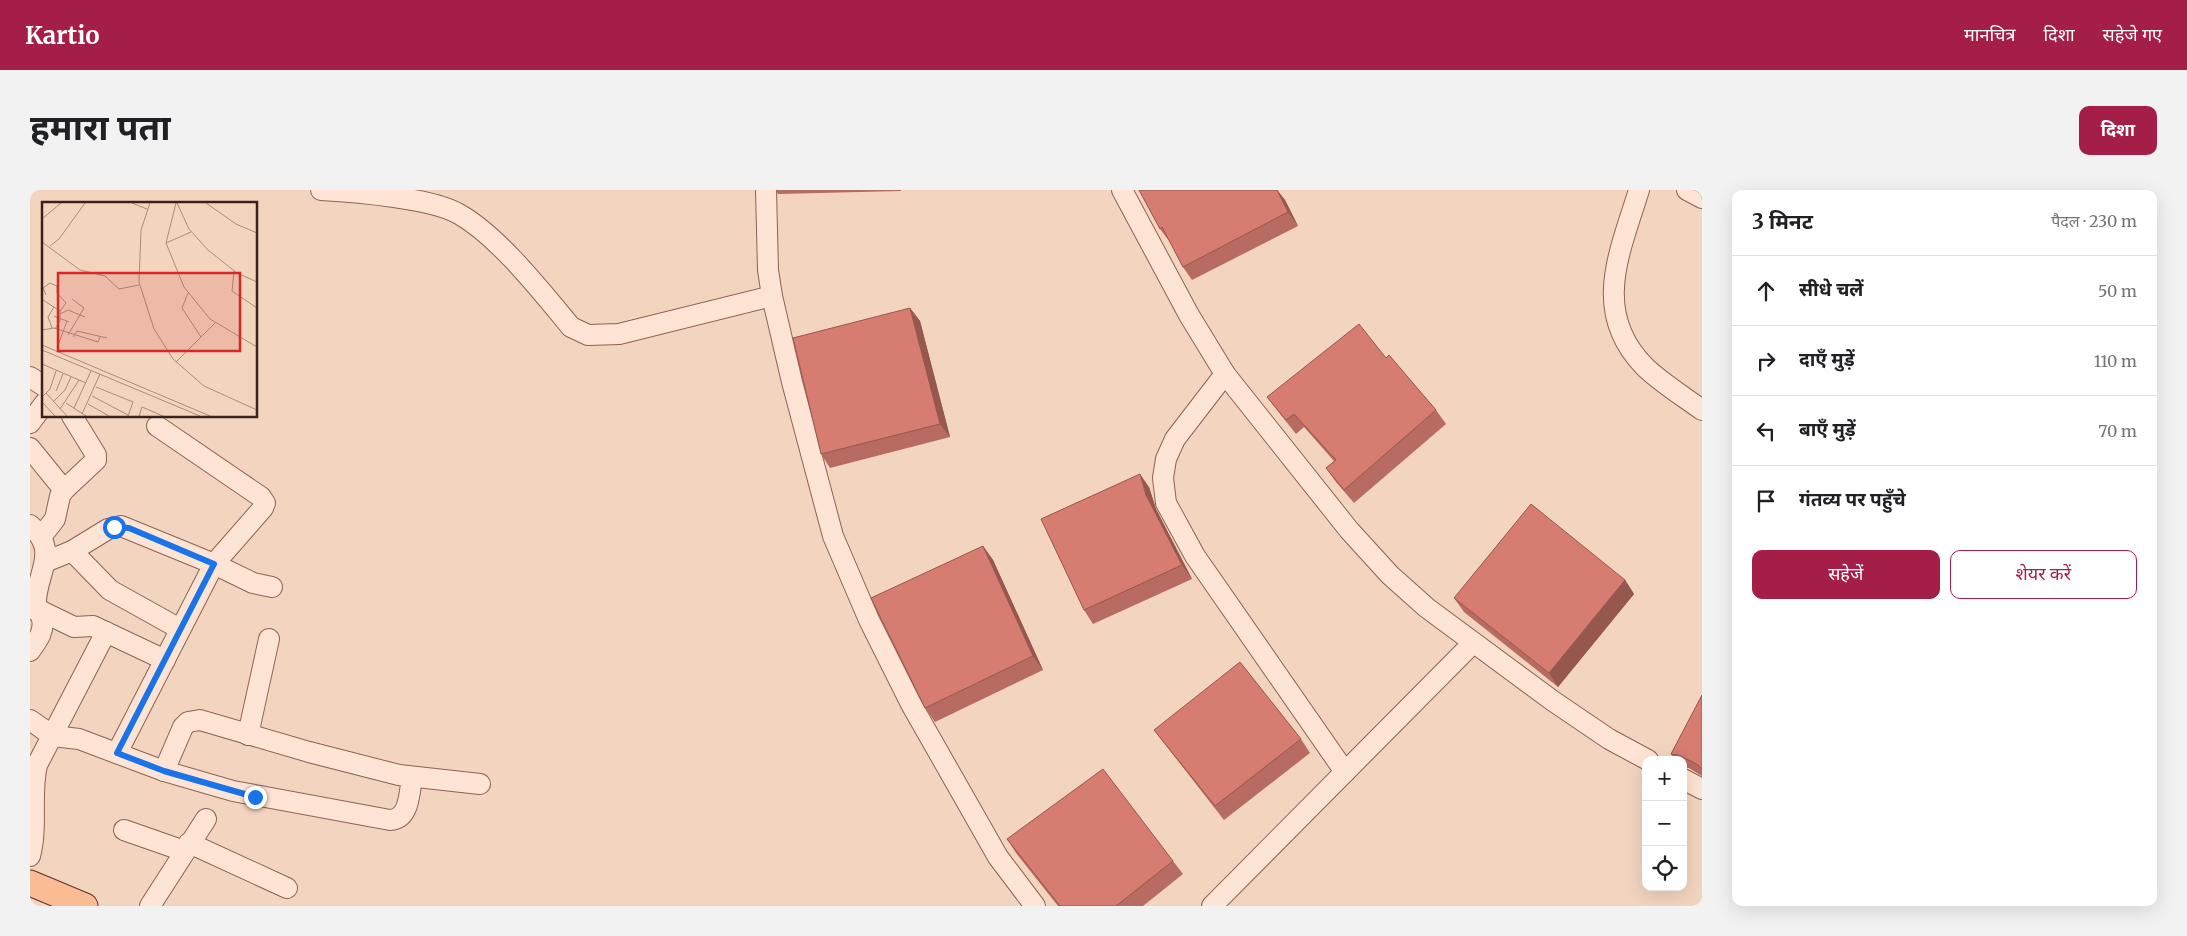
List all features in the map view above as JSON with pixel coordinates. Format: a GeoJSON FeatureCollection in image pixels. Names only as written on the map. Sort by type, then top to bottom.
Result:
{"type":"FeatureCollection","features":[{"type":"Feature","properties":{"kind":"main road"},"geometry":{"type":"LineString","coordinates":[[30,883],[85,906]]}},
{"type":"Feature","properties":{"kind":"street"},"geometry":{"type":"LineString","coordinates":[[322,190],[440,205],[459,214],[487,234],[571,327],[588,335],[619,334],[772,296]]}},
{"type":"Feature","properties":{"kind":"street"},"geometry":{"type":"LineString","coordinates":[[766,190],[768,270],[772,296],[792,382],[833,536],[869,620],[911,704],[998,857],[1035,906]]}},
{"type":"Feature","properties":{"kind":"street"},"geometry":{"type":"LineString","coordinates":[[1122,190],[1189,315],[1225,374],[1349,530],[1390,575],[1427,608],[1553,702],[1609,739],[1642,757]]}},
{"type":"Feature","properties":{"kind":"street"},"geometry":{"type":"LineString","coordinates":[[1639,190],[1615,269],[1612,300],[1618,327],[1629,349],[1645,367],[1702,410]]}},
{"type":"Feature","properties":{"kind":"street"},"geometry":{"type":"LineString","coordinates":[[1687,190],[1702,198]]}},
{"type":"Feature","properties":{"kind":"street"},"geometry":{"type":"LineString","coordinates":[[1225,374],[1175,439],[1166,459],[1164,478],[1166,503],[1195,556],[1345,772]]}},
{"type":"Feature","properties":{"kind":"street"},"geometry":{"type":"LineString","coordinates":[[30,377],[42,385]]}},
{"type":"Feature","properties":{"kind":"street"},"geometry":{"type":"LineString","coordinates":[[30,424],[42,407]]}},
{"type":"Feature","properties":{"kind":"street"},"geometry":{"type":"LineString","coordinates":[[30,651],[42,630],[41,618],[34,609],[45,562],[36,531],[55,519],[60,496],[64,490],[94,464],[97,458],[73,418]]}},
{"type":"Feature","properties":{"kind":"street"},"geometry":{"type":"LineString","coordinates":[[117,753],[214,564],[263,508],[265,503],[261,496],[157,426]]}},
{"type":"Feature","properties":{"kind":"street"},"geometry":{"type":"LineString","coordinates":[[30,448],[64,490]]}},
{"type":"Feature","properties":{"kind":"street"},"geometry":{"type":"LineString","coordinates":[[45,562],[72,551],[108,528],[122,526],[214,564],[253,583],[272,587]]}},
{"type":"Feature","properties":{"kind":"street"},"geometry":{"type":"LineString","coordinates":[[72,551],[110,590],[180,629]]}},
{"type":"Feature","properties":{"kind":"street"},"geometry":{"type":"LineString","coordinates":[[34,609],[74,627],[89,625],[165,660]]}},
{"type":"Feature","properties":{"kind":"street"},"geometry":{"type":"LineString","coordinates":[[30,856],[33,839],[35,772],[106,632]]}},
{"type":"Feature","properties":{"kind":"street"},"geometry":{"type":"LineString","coordinates":[[248,734],[269,639]]}},
{"type":"Feature","properties":{"kind":"street"},"geometry":{"type":"LineString","coordinates":[[1212,906],[1473,643]]}},
{"type":"Feature","properties":{"kind":"street"},"geometry":{"type":"LineString","coordinates":[[30,720],[53,736],[79,739],[164,771],[255,797],[390,820],[397,820],[405,813],[412,778]]}},
{"type":"Feature","properties":{"kind":"street"},"geometry":{"type":"LineString","coordinates":[[164,771],[183,727],[188,722],[200,720],[412,778],[480,784]]}},
{"type":"Feature","properties":{"kind":"street"},"geometry":{"type":"LineString","coordinates":[[1687,781],[1702,789]]}},
{"type":"Feature","properties":{"kind":"street"},"geometry":{"type":"LineString","coordinates":[[150,906],[186,847],[206,819]]}},
{"type":"Feature","properties":{"kind":"street"},"geometry":{"type":"LineString","coordinates":[[124,830],[186,847],[287,888]]}},
{"type":"Feature","properties":{"kind":"building"},"geometry":{"type":"Polygon","coordinates":[[[1139,190],[1277,190],[1288,212],[1183,267],[1162,227],[1160,229],[1139,190]]]}},
{"type":"Feature","properties":{"kind":"building"},"geometry":{"type":"Polygon","coordinates":[[[910,308],[940,424],[821,454],[793,338],[910,308]]]}},
{"type":"Feature","properties":{"kind":"building"},"geometry":{"type":"Polygon","coordinates":[[[1359,324],[1386,358],[1389,355],[1436,410],[1344,490],[1326,468],[1336,460],[1294,414],[1286,420],[1267,397],[1359,324]]]}},
{"type":"Feature","properties":{"kind":"building"},"geometry":{"type":"Polygon","coordinates":[[[1140,474],[1146,495],[1182,565],[1084,610],[1041,519],[1140,474]]]}},
{"type":"Feature","properties":{"kind":"building"},"geometry":{"type":"Polygon","coordinates":[[[1531,504],[1625,580],[1549,673],[1454,598],[1531,504]]]}},
{"type":"Feature","properties":{"kind":"building"},"geometry":{"type":"Polygon","coordinates":[[[983,546],[1033,656],[925,708],[871,598],[983,546]]]}},
{"type":"Feature","properties":{"kind":"building"},"geometry":{"type":"Polygon","coordinates":[[[1240,662],[1301,739],[1215,806],[1154,730],[1240,662]]]}},
{"type":"Feature","properties":{"kind":"building"},"geometry":{"type":"Polygon","coordinates":[[[1702,695],[1702,769],[1687,759],[1687,756],[1671,754],[1702,695]]]}},
{"type":"Feature","properties":{"kind":"building"},"geometry":{"type":"Polygon","coordinates":[[[1103,769],[1173,861],[1116,906],[1060,906],[1007,839],[1103,769]]]}},
{"type":"Feature","properties":{"kind":"route"},"geometry":{"type":"LineString","coordinates":[[114,527],[122,526],[129,528],[214,564],[117,753],[164,771],[255,797]]}}]}
